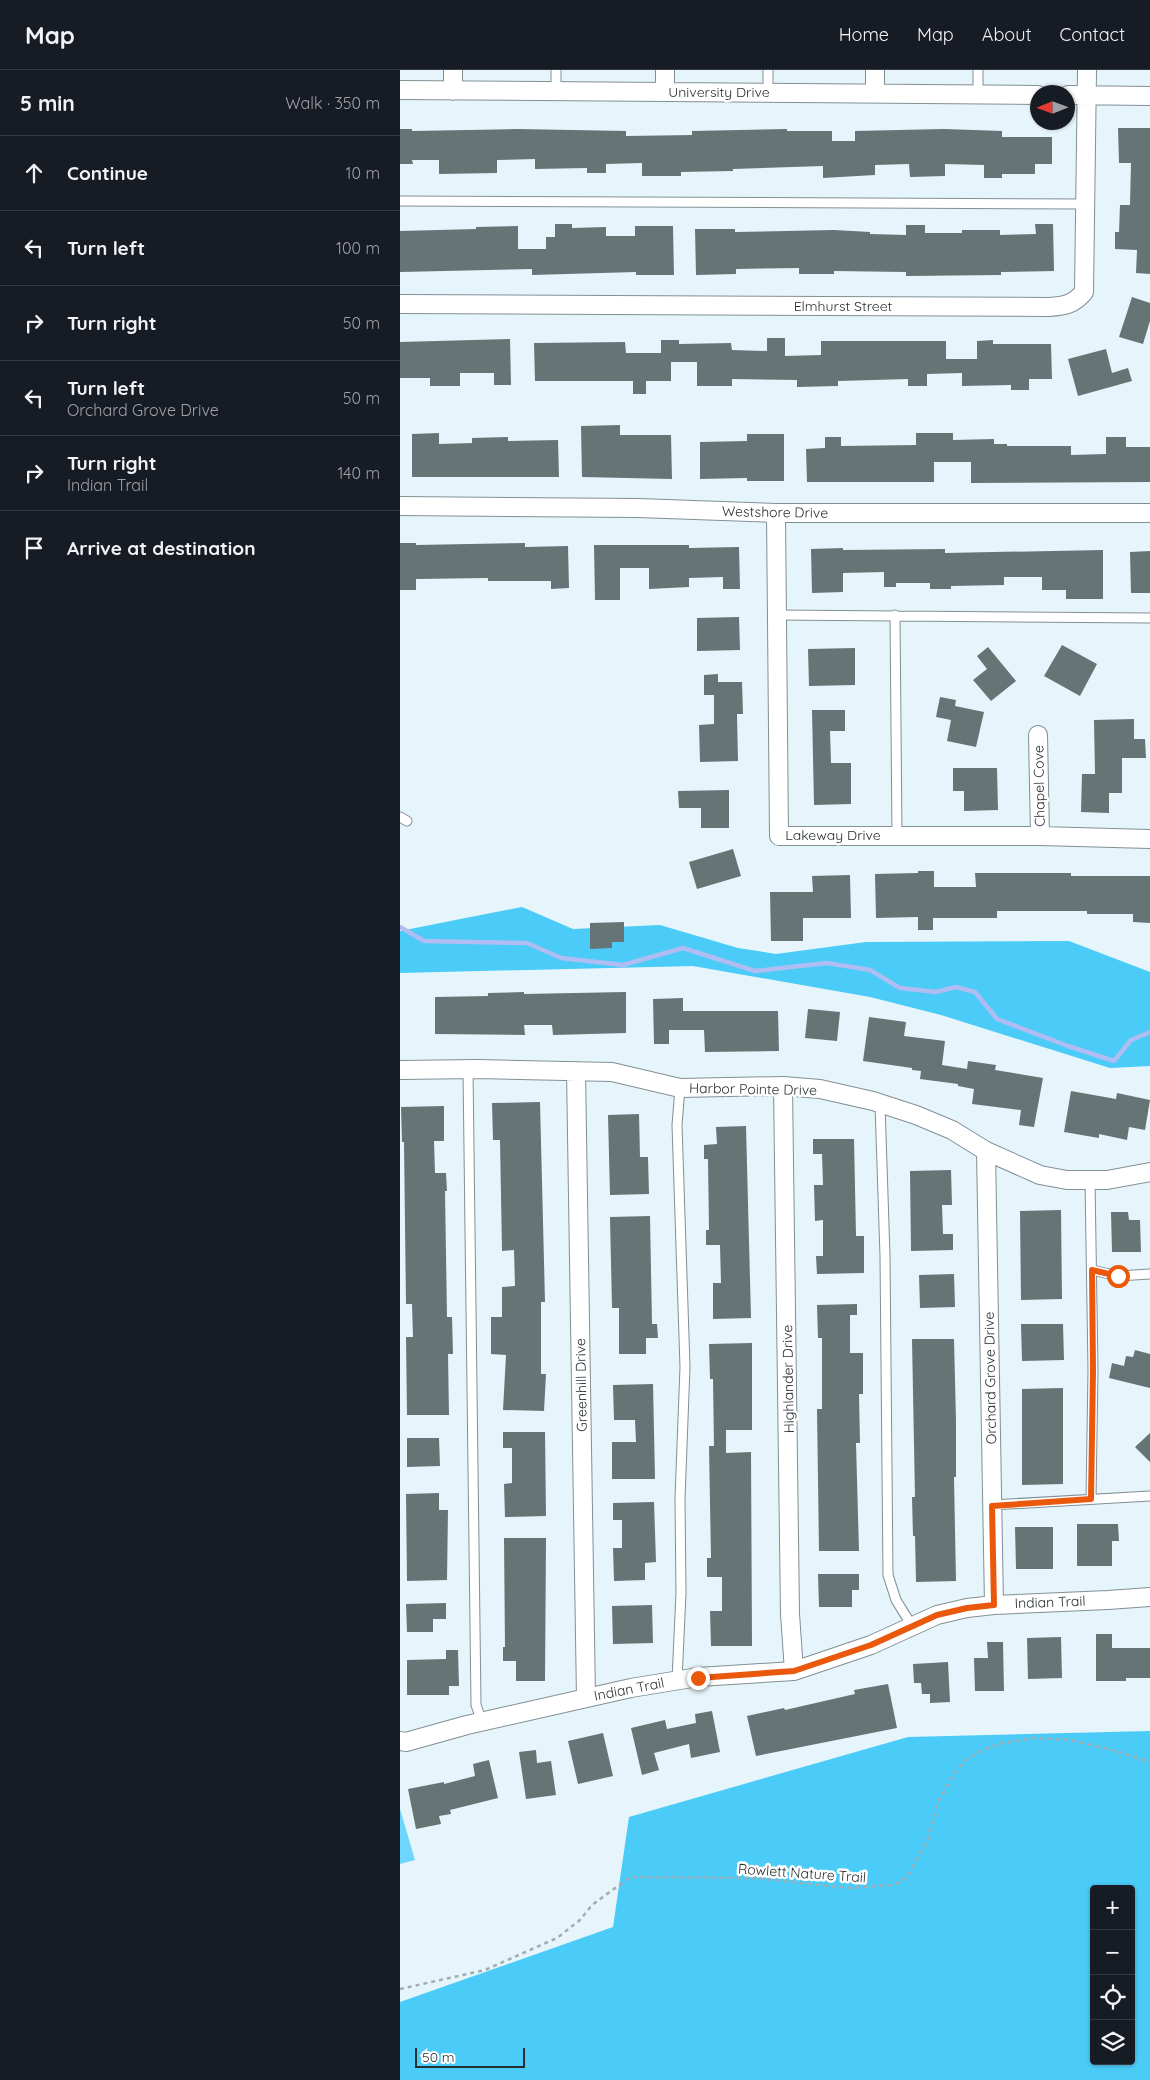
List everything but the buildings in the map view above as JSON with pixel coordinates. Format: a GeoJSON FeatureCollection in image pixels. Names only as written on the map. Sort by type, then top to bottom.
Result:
{"type":"FeatureCollection","features":[{"type":"Feature","properties":{"kind":"street"},"geometry":{"type":"LineString","coordinates":[[453,70],[453,91]]}},
{"type":"Feature","properties":{"kind":"street"},"geometry":{"type":"LineString","coordinates":[[665,70],[665,92]]}},
{"type":"Feature","properties":{"kind":"street"},"geometry":{"type":"LineString","coordinates":[[875,70],[875,93]]}},
{"type":"Feature","properties":{"kind":"street","name":"Elmhurst Street"},"geometry":{"type":"LineString","coordinates":[[400,304],[1049,308],[1066,306],[1076,301],[1084,292],[1087,70]]}},
{"type":"Feature","properties":{"kind":"street","name":"University Drive"},"geometry":{"type":"LineString","coordinates":[[400,90],[1030,95]]}},
{"type":"Feature","properties":{"kind":"street"},"geometry":{"type":"LineString","coordinates":[[1075,95],[1150,96]]}},
{"type":"Feature","properties":{"kind":"street","name":"Westshore Drive"},"geometry":{"type":"LineString","coordinates":[[400,506],[638,508],[776,513],[1150,513]]}},
{"type":"Feature","properties":{"kind":"street","name":"Lakeway Drive"},"geometry":{"type":"LineString","coordinates":[[776,513],[779,836],[1040,836],[1150,839]]}},
{"type":"Feature","properties":{"kind":"street","name":"Chapel Cove"},"geometry":{"type":"LineString","coordinates":[[1038,736],[1040,836]]}},
{"type":"Feature","properties":{"kind":"street","name":"Harbor Pointe Drive"},"geometry":{"type":"LineString","coordinates":[[400,1070],[612,1072],[680,1088],[783,1086],[820,1089],[916,1115],[952,1130],[986,1151],[1040,1175],[1067,1180],[1107,1180],[1150,1172]]}},
{"type":"Feature","properties":{"kind":"street","name":"Greenhill Drive"},"geometry":{"type":"LineString","coordinates":[[576,1071],[586,1698]]}},
{"type":"Feature","properties":{"kind":"street","name":"Highlander Drive"},"geometry":{"type":"LineString","coordinates":[[783,1086],[790,1614],[794,1671]]}},
{"type":"Feature","properties":{"kind":"street","name":"Orchard Grove Drive"},"geometry":{"type":"LineString","coordinates":[[986,1151],[994,1605]]}},
{"type":"Feature","properties":{"kind":"street","name":"Indian Trail"},"geometry":{"type":"LineString","coordinates":[[400,1741],[406,1742],[586,1698],[677,1680],[794,1671],[871,1645],[937,1615],[967,1608],[1150,1597]]}},
{"type":"Feature","properties":{"kind":"lane"},"geometry":{"type":"LineString","coordinates":[[556,70],[556,92]]}},
{"type":"Feature","properties":{"kind":"lane"},"geometry":{"type":"LineString","coordinates":[[768,70],[768,92]]}},
{"type":"Feature","properties":{"kind":"lane"},"geometry":{"type":"LineString","coordinates":[[978,70],[978,94]]}},
{"type":"Feature","properties":{"kind":"lane"},"geometry":{"type":"LineString","coordinates":[[400,201],[1085,204]]}},
{"type":"Feature","properties":{"kind":"lane"},"geometry":{"type":"LineString","coordinates":[[776,615],[1150,618]]}},
{"type":"Feature","properties":{"kind":"lane"},"geometry":{"type":"LineString","coordinates":[[895,615],[897,836]]}},
{"type":"Feature","properties":{"kind":"lane"},"geometry":{"type":"LineString","coordinates":[[468,1070],[476,1705],[482,1722]]}},
{"type":"Feature","properties":{"kind":"lane"},"geometry":{"type":"LineString","coordinates":[[677,1680],[680,1593],[680,1498],[685,1367],[677,1125],[680,1088]]}},
{"type":"Feature","properties":{"kind":"lane"},"geometry":{"type":"LineString","coordinates":[[880,1104],[885,1256],[888,1575],[896,1600],[912,1626]]}},
{"type":"Feature","properties":{"kind":"lane"},"geometry":{"type":"LineString","coordinates":[[1090,1180],[1093,1370],[1091,1499]]}},
{"type":"Feature","properties":{"kind":"lane"},"geometry":{"type":"LineString","coordinates":[[1092,1270],[1118,1276],[1150,1274]]}},
{"type":"Feature","properties":{"kind":"lane"},"geometry":{"type":"LineString","coordinates":[[992,1506],[1150,1496]]}},
{"type":"Feature","properties":{"kind":"path","name":"Rowlett Nature Trail"},"geometry":{"type":"LineString","coordinates":[[400,1989],[485,1970],[557,1938],[580,1920],[592,1905],[630,1877],[756,1878],[848,1888],[892,1885],[901,1882],[909,1874],[929,1836],[936,1804],[956,1770],[967,1759],[983,1750],[1003,1743],[1035,1738],[1070,1740],[1116,1751],[1150,1762]]}},
{"type":"Feature","properties":{"kind":"shaded area"},"geometry":{"type":"Polygon","coordinates":[[[522,907],[573,929],[660,925],[738,948],[776,954],[866,942],[1069,941],[1150,972],[1150,1066],[1110,1068],[941,1015],[870,997],[693,966],[400,973],[400,931],[522,907]]]}},
{"type":"Feature","properties":{"kind":"shaded area"},"geometry":{"type":"Polygon","coordinates":[[[1150,1731],[1150,2080],[400,2080],[400,2002],[613,1927],[629,1817],[908,1737],[1150,1731]]]}},
{"type":"Feature","properties":{"kind":"shaded area"},"geometry":{"type":"Polygon","coordinates":[[[400,1809],[415,1860],[400,1864],[400,1809]]]}},
{"type":"Feature","properties":{"kind":"waterway"},"geometry":{"type":"LineString","coordinates":[[400,927],[424,941],[527,943],[561,958],[623,965],[683,948],[755,971],[827,963],[870,970],[900,988],[936,992],[956,987],[975,992],[997,1019],[1114,1061],[1131,1040],[1150,1032]]}},
{"type":"Feature","properties":{"kind":"route"},"geometry":{"type":"LineString","coordinates":[[698,1678],[794,1671],[871,1645],[937,1615],[967,1608],[994,1605],[992,1506],[1091,1499],[1092,1270],[1118,1276]]}}]}
